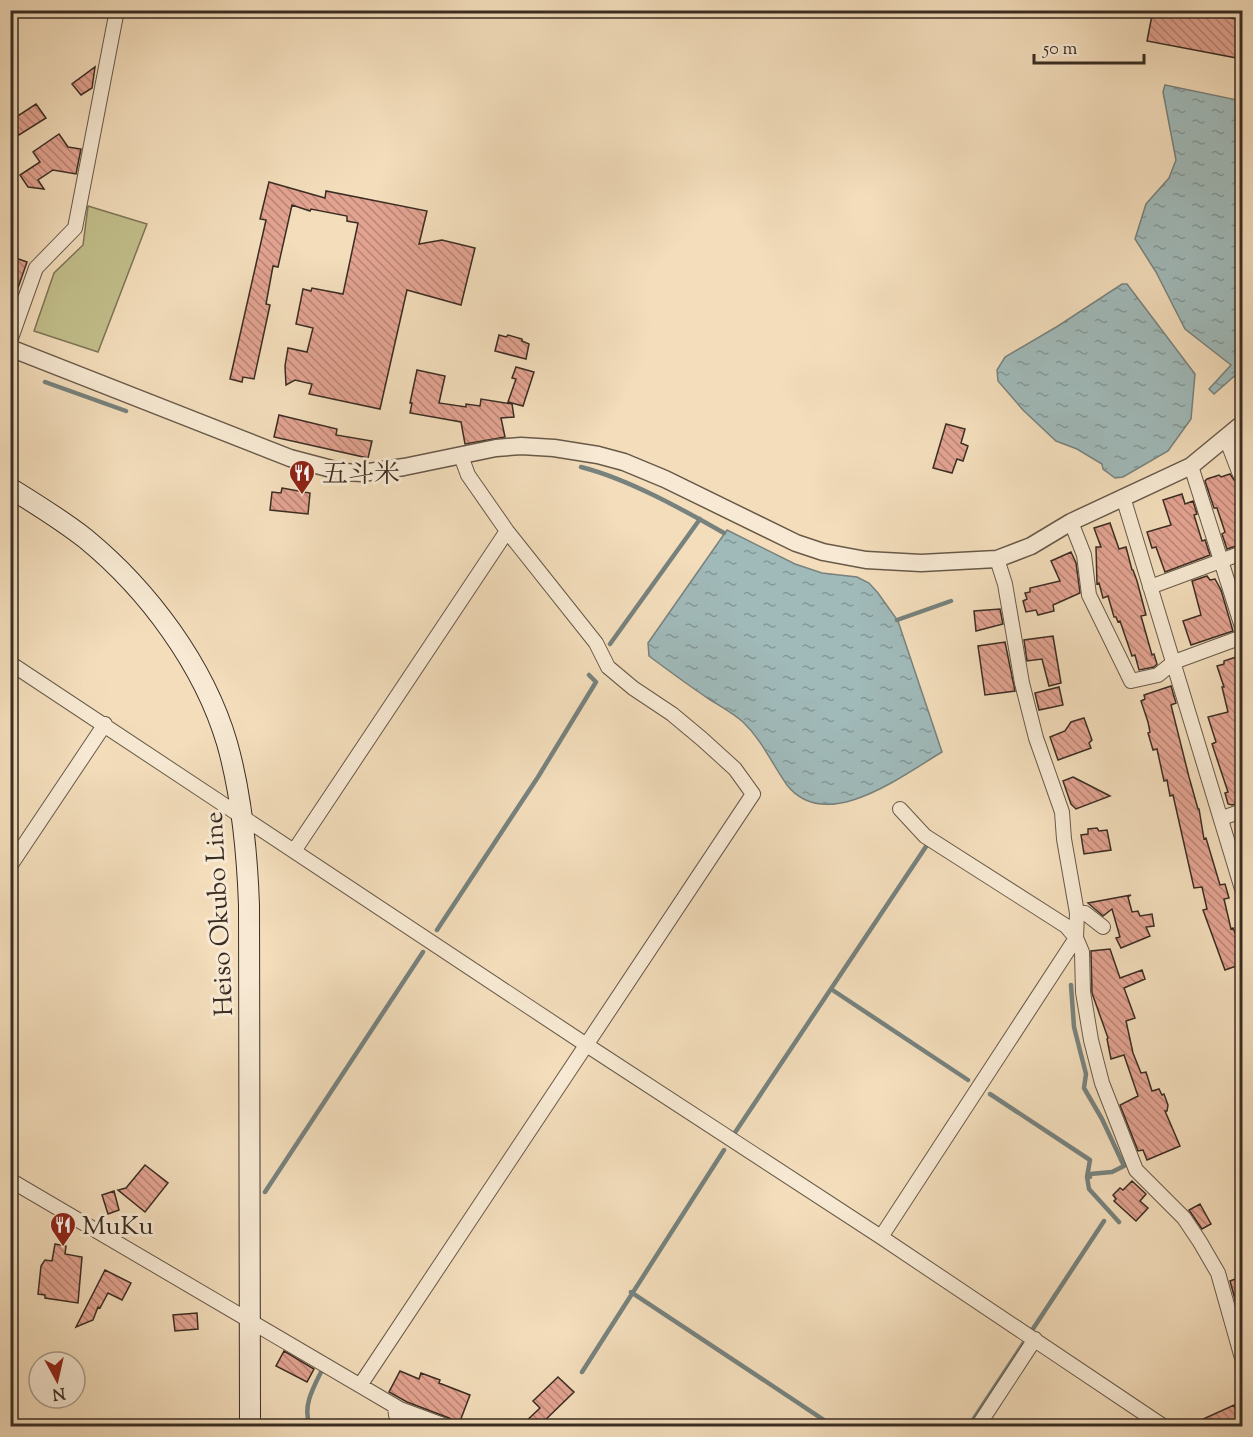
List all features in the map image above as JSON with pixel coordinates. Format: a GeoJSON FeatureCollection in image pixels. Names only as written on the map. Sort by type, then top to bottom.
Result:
{"type":"FeatureCollection","features":[{"type":"Feature","properties":{"kind":"main road","name":"Heiso Okubo Line"},"geometry":{"type":"LineString","coordinates":[[10,488],[85,539],[117,567],[152,604],[172,633],[206,692],[226,741],[243,817],[248,858],[250,1426]]}},
{"type":"Feature","properties":{"kind":"street"},"geometry":{"type":"LineString","coordinates":[[10,342],[36,268],[75,228],[117,10]]}},
{"type":"Feature","properties":{"kind":"street"},"geometry":{"type":"LineString","coordinates":[[10,348],[290,458],[323,468],[362,473],[460,456],[496,447],[554,448],[598,455],[624,462],[665,479],[796,543],[823,552],[866,560],[921,563],[997,560],[1031,546],[1071,522],[1191,466],[1242,424]]}},
{"type":"Feature","properties":{"kind":"street"},"geometry":{"type":"LineString","coordinates":[[1226,438],[1239,472],[1242,472]]}},
{"type":"Feature","properties":{"kind":"street"},"geometry":{"type":"LineString","coordinates":[[361,1384],[753,794],[735,770],[702,739],[608,667],[596,643],[507,531],[468,475],[460,456]]}},
{"type":"Feature","properties":{"kind":"street"},"geometry":{"type":"LineString","coordinates":[[1191,466],[1242,627]]}},
{"type":"Feature","properties":{"kind":"street"},"geometry":{"type":"LineString","coordinates":[[1123,497],[1242,889]]}},
{"type":"Feature","properties":{"kind":"street"},"geometry":{"type":"LineString","coordinates":[[1071,522],[1084,555],[1089,595],[1131,681],[1158,675],[1174,662],[1242,637]]}},
{"type":"Feature","properties":{"kind":"street"},"geometry":{"type":"LineString","coordinates":[[294,851],[507,531]]}},
{"type":"Feature","properties":{"kind":"street"},"geometry":{"type":"LineString","coordinates":[[1150,587],[1242,553]]}},
{"type":"Feature","properties":{"kind":"street"},"geometry":{"type":"LineString","coordinates":[[881,1236],[1076,938],[1077,913],[1064,839],[1062,812],[1027,705],[1005,584],[997,560]]}},
{"type":"Feature","properties":{"kind":"street"},"geometry":{"type":"LineString","coordinates":[[10,663],[585,1044],[881,1236],[1163,1426]]}},
{"type":"Feature","properties":{"kind":"street"},"geometry":{"type":"LineString","coordinates":[[10,866],[105,724]]}},
{"type":"Feature","properties":{"kind":"street"},"geometry":{"type":"LineString","coordinates":[[900,809],[925,836],[1066,926],[1076,938],[1082,952],[1083,992],[1091,1040],[1102,1083],[1124,1140],[1136,1170],[1184,1218],[1218,1273],[1242,1358]]}},
{"type":"Feature","properties":{"kind":"street"},"geometry":{"type":"LineString","coordinates":[[1222,818],[1242,811]]}},
{"type":"Feature","properties":{"kind":"street"},"geometry":{"type":"LineString","coordinates":[[1077,913],[1084,913],[1103,927]]}},
{"type":"Feature","properties":{"kind":"street"},"geometry":{"type":"LineString","coordinates":[[10,1180],[395,1406],[446,1426]]}},
{"type":"Feature","properties":{"kind":"street"},"geometry":{"type":"LineString","coordinates":[[978,1426],[1035,1339]]}},
{"type":"Feature","properties":{"kind":"street"},"geometry":{"type":"LineString","coordinates":[[395,1406],[396,1415],[406,1426]]}},
{"type":"Feature","properties":{"kind":"shaded area"},"geometry":{"type":"Polygon","coordinates":[[[88,206],[147,224],[98,352],[34,331],[54,273],[83,245],[88,206]]]}},
{"type":"Feature","properties":{"kind":"water"},"geometry":{"type":"Polygon","coordinates":[[[1165,85],[1242,101],[1242,375],[1239,372],[1214,394],[1209,389],[1231,365],[1185,329],[1156,272],[1135,239],[1146,204],[1169,178],[1176,160],[1163,92],[1165,85]]]}},
{"type":"Feature","properties":{"kind":"water"},"geometry":{"type":"Polygon","coordinates":[[[1122,284],[1127,284],[1195,374],[1191,419],[1168,451],[1123,477],[1115,478],[1103,469],[1102,464],[1077,449],[1056,441],[1023,410],[998,381],[997,370],[1005,357],[1122,284]]]}},
{"type":"Feature","properties":{"kind":"water"},"geometry":{"type":"Polygon","coordinates":[[[727,530],[795,564],[822,573],[857,577],[869,583],[898,621],[942,752],[886,786],[864,796],[843,803],[822,804],[803,799],[787,785],[761,744],[743,722],[649,656],[648,643],[727,530]]]}},
{"type":"Feature","properties":{"kind":"building"},"geometry":{"type":"Polygon","coordinates":[[[1153,10],[1219,10],[1219,16],[1242,20],[1242,59],[1147,41],[1153,10]]]}},
{"type":"Feature","properties":{"kind":"building"},"geometry":{"type":"Polygon","coordinates":[[[95,67],[92,88],[81,95],[72,84],[95,67]]]}},
{"type":"Feature","properties":{"kind":"building"},"geometry":{"type":"Polygon","coordinates":[[[36,104],[46,118],[19,135],[10,121],[36,104]]]}},
{"type":"Feature","properties":{"kind":"building"},"geometry":{"type":"Polygon","coordinates":[[[59,134],[68,147],[81,149],[76,174],[53,170],[38,180],[44,189],[28,187],[20,175],[40,162],[33,152],[59,134]]]}},
{"type":"Feature","properties":{"kind":"building"},"geometry":{"type":"Polygon","coordinates":[[[269,182],[325,198],[326,191],[427,211],[419,244],[442,240],[475,248],[461,305],[407,290],[380,409],[309,394],[312,384],[295,380],[286,385],[285,366],[288,348],[307,352],[313,328],[296,324],[303,289],[311,291],[312,288],[343,294],[358,223],[347,221],[347,216],[311,209],[310,211],[292,205],[278,267],[273,266],[266,304],[270,305],[254,379],[243,377],[242,382],[230,379],[266,220],[260,219],[269,182]]]}},
{"type":"Feature","properties":{"kind":"building"},"geometry":{"type":"Polygon","coordinates":[[[10,256],[27,262],[12,305],[10,305],[10,256]]]}},
{"type":"Feature","properties":{"kind":"building"},"geometry":{"type":"Polygon","coordinates":[[[499,335],[522,339],[529,344],[526,359],[495,351],[499,335]]]}},
{"type":"Feature","properties":{"kind":"building"},"geometry":{"type":"Polygon","coordinates":[[[516,367],[534,372],[523,406],[508,402],[516,379],[512,378],[516,367]]]}},
{"type":"Feature","properties":{"kind":"building"},"geometry":{"type":"Polygon","coordinates":[[[417,370],[445,376],[439,403],[466,407],[466,404],[480,406],[481,399],[512,404],[514,417],[501,418],[505,437],[465,444],[461,422],[410,413],[417,370]]]}},
{"type":"Feature","properties":{"kind":"building"},"geometry":{"type":"Polygon","coordinates":[[[279,415],[337,429],[336,435],[372,441],[368,458],[274,437],[279,415]]]}},
{"type":"Feature","properties":{"kind":"building"},"geometry":{"type":"Polygon","coordinates":[[[946,424],[965,429],[961,443],[968,446],[963,461],[957,459],[952,473],[933,468],[946,424]]]}},
{"type":"Feature","properties":{"kind":"building"},"geometry":{"type":"Polygon","coordinates":[[[1230,474],[1234,480],[1242,481],[1242,544],[1227,549],[1222,534],[1225,532],[1205,481],[1219,475],[1221,477],[1230,474]]]}},
{"type":"Feature","properties":{"kind":"building"},"geometry":{"type":"Polygon","coordinates":[[[282,488],[310,493],[308,514],[270,510],[272,492],[281,493],[282,488]]]}},
{"type":"Feature","properties":{"kind":"building"},"geometry":{"type":"Polygon","coordinates":[[[1182,494],[1185,504],[1193,501],[1197,514],[1194,515],[1202,541],[1205,540],[1210,555],[1165,572],[1156,547],[1152,548],[1147,532],[1171,525],[1163,500],[1182,494]]]}},
{"type":"Feature","properties":{"kind":"building"},"geometry":{"type":"Polygon","coordinates":[[[1110,523],[1119,549],[1126,547],[1137,581],[1146,615],[1141,616],[1152,655],[1154,654],[1157,664],[1154,667],[1139,670],[1120,621],[1118,622],[1114,617],[1108,596],[1103,598],[1099,583],[1097,584],[1096,547],[1101,547],[1094,528],[1110,523]]]}},
{"type":"Feature","properties":{"kind":"building"},"geometry":{"type":"Polygon","coordinates":[[[1071,552],[1076,563],[1080,593],[1053,605],[1054,611],[1038,615],[1036,610],[1026,612],[1023,601],[1027,599],[1025,593],[1030,592],[1030,588],[1060,581],[1051,561],[1071,552]]]}},
{"type":"Feature","properties":{"kind":"building"},"geometry":{"type":"Polygon","coordinates":[[[1207,576],[1210,580],[1215,579],[1221,590],[1233,631],[1191,645],[1183,621],[1201,615],[1192,581],[1207,576]]]}},
{"type":"Feature","properties":{"kind":"building"},"geometry":{"type":"Polygon","coordinates":[[[1000,609],[1003,624],[976,631],[974,611],[1000,609]]]}},
{"type":"Feature","properties":{"kind":"building"},"geometry":{"type":"Polygon","coordinates":[[[1053,636],[1061,683],[1049,686],[1042,659],[1027,661],[1024,640],[1053,636]]]}},
{"type":"Feature","properties":{"kind":"building"},"geometry":{"type":"Polygon","coordinates":[[[1005,642],[1015,691],[985,695],[978,646],[1005,642]]]}},
{"type":"Feature","properties":{"kind":"building"},"geometry":{"type":"Polygon","coordinates":[[[1239,656],[1242,666],[1242,802],[1232,805],[1228,804],[1225,793],[1228,792],[1212,744],[1216,742],[1208,717],[1228,712],[1222,687],[1224,687],[1217,666],[1239,656]]]}},
{"type":"Feature","properties":{"kind":"building"},"geometry":{"type":"Polygon","coordinates":[[[1171,686],[1176,703],[1171,705],[1199,809],[1204,839],[1206,838],[1220,885],[1225,884],[1229,898],[1224,899],[1231,929],[1233,928],[1235,933],[1242,930],[1242,964],[1225,970],[1203,910],[1207,909],[1202,887],[1194,888],[1173,795],[1170,796],[1167,780],[1164,781],[1157,749],[1153,750],[1148,733],[1150,732],[1148,722],[1141,701],[1145,699],[1144,695],[1171,686]]]}},
{"type":"Feature","properties":{"kind":"building"},"geometry":{"type":"Polygon","coordinates":[[[1059,687],[1063,705],[1039,710],[1035,693],[1059,687]]]}},
{"type":"Feature","properties":{"kind":"building"},"geometry":{"type":"Polygon","coordinates":[[[1084,718],[1092,740],[1089,743],[1091,748],[1058,760],[1050,737],[1065,731],[1071,722],[1084,718]]]}},
{"type":"Feature","properties":{"kind":"building"},"geometry":{"type":"Polygon","coordinates":[[[1073,777],[1110,796],[1076,809],[1071,804],[1063,781],[1073,777]]]}},
{"type":"Feature","properties":{"kind":"building"},"geometry":{"type":"Polygon","coordinates":[[[1097,828],[1099,831],[1107,830],[1111,850],[1084,854],[1081,835],[1088,834],[1088,829],[1097,828]]]}},
{"type":"Feature","properties":{"kind":"building"},"geometry":{"type":"Polygon","coordinates":[[[1131,895],[1128,897],[1132,912],[1138,911],[1140,916],[1152,914],[1154,926],[1146,927],[1150,936],[1121,948],[1116,938],[1120,937],[1112,909],[1103,916],[1088,903],[1131,895]]]}},
{"type":"Feature","properties":{"kind":"building"},"geometry":{"type":"Polygon","coordinates":[[[1110,949],[1120,978],[1142,970],[1145,979],[1124,988],[1135,1018],[1126,1021],[1133,1053],[1141,1073],[1146,1072],[1152,1091],[1159,1089],[1162,1095],[1164,1094],[1168,1105],[1165,1111],[1180,1146],[1147,1160],[1143,1150],[1138,1151],[1120,1105],[1138,1096],[1124,1055],[1111,1059],[1108,1038],[1092,993],[1091,951],[1110,949]]]}},
{"type":"Feature","properties":{"kind":"building"},"geometry":{"type":"Polygon","coordinates":[[[145,1165],[168,1183],[145,1212],[118,1190],[126,1188],[145,1165]]]}},
{"type":"Feature","properties":{"kind":"building"},"geometry":{"type":"Polygon","coordinates":[[[1132,1181],[1146,1194],[1140,1201],[1148,1208],[1136,1221],[1114,1201],[1116,1199],[1113,1195],[1120,1188],[1123,1190],[1132,1181]]]}},
{"type":"Feature","properties":{"kind":"building"},"geometry":{"type":"Polygon","coordinates":[[[114,1191],[119,1210],[108,1214],[102,1195],[114,1191]]]}},
{"type":"Feature","properties":{"kind":"building"},"geometry":{"type":"Polygon","coordinates":[[[1200,1204],[1211,1224],[1202,1229],[1189,1210],[1200,1204]]]}},
{"type":"Feature","properties":{"kind":"building"},"geometry":{"type":"Polygon","coordinates":[[[55,1244],[66,1246],[65,1254],[82,1257],[78,1303],[45,1298],[45,1295],[38,1294],[41,1266],[45,1260],[52,1261],[55,1244]]]}},
{"type":"Feature","properties":{"kind":"building"},"geometry":{"type":"Polygon","coordinates":[[[105,1270],[131,1283],[122,1300],[108,1293],[100,1308],[98,1307],[93,1320],[76,1327],[105,1270]]]}},
{"type":"Feature","properties":{"kind":"building"},"geometry":{"type":"Polygon","coordinates":[[[1238,1278],[1242,1292],[1241,1321],[1230,1281],[1238,1278]]]}},
{"type":"Feature","properties":{"kind":"building"},"geometry":{"type":"Polygon","coordinates":[[[197,1313],[198,1329],[175,1331],[173,1315],[197,1313]]]}},
{"type":"Feature","properties":{"kind":"building"},"geometry":{"type":"Polygon","coordinates":[[[284,1351],[314,1369],[307,1382],[276,1366],[284,1351]]]}},
{"type":"Feature","properties":{"kind":"building"},"geometry":{"type":"Polygon","coordinates":[[[400,1371],[419,1379],[421,1373],[470,1395],[459,1424],[389,1392],[400,1371]]]}},
{"type":"Feature","properties":{"kind":"building"},"geometry":{"type":"Polygon","coordinates":[[[558,1377],[574,1392],[539,1426],[521,1426],[540,1408],[533,1401],[558,1377]]]}},
{"type":"Feature","properties":{"kind":"building"},"geometry":{"type":"Polygon","coordinates":[[[1234,1405],[1235,1408],[1242,1405],[1242,1426],[1188,1426],[1234,1405]]]}},
{"type":"Feature","properties":{"kind":"waterway"},"geometry":{"type":"LineString","coordinates":[[45,382],[126,411]]}},
{"type":"Feature","properties":{"kind":"waterway"},"geometry":{"type":"LineString","coordinates":[[581,467],[636,487],[724,533]]}},
{"type":"Feature","properties":{"kind":"waterway"},"geometry":{"type":"LineString","coordinates":[[610,644],[700,519]]}},
{"type":"Feature","properties":{"kind":"waterway"},"geometry":{"type":"LineString","coordinates":[[897,620],[951,601]]}},
{"type":"Feature","properties":{"kind":"waterway"},"geometry":{"type":"LineString","coordinates":[[437,930],[538,777],[596,682],[589,675]]}},
{"type":"Feature","properties":{"kind":"waterway"},"geometry":{"type":"LineString","coordinates":[[734,1134],[927,845]]}},
{"type":"Feature","properties":{"kind":"waterway"},"geometry":{"type":"LineString","coordinates":[[265,1192],[423,952]]}},
{"type":"Feature","properties":{"kind":"waterway"},"geometry":{"type":"LineString","coordinates":[[1071,985],[1074,1027],[1086,1074],[1084,1088],[1102,1119],[1124,1166],[1112,1172],[1090,1174],[1090,1177]]}},
{"type":"Feature","properties":{"kind":"waterway"},"geometry":{"type":"LineString","coordinates":[[831,989],[968,1080]]}},
{"type":"Feature","properties":{"kind":"waterway"},"geometry":{"type":"LineString","coordinates":[[990,1094],[1090,1160],[1087,1177],[1089,1189],[1119,1222]]}},
{"type":"Feature","properties":{"kind":"waterway"},"geometry":{"type":"LineString","coordinates":[[582,1372],[724,1150]]}},
{"type":"Feature","properties":{"kind":"waterway"},"geometry":{"type":"LineString","coordinates":[[969,1426],[1104,1221]]}},
{"type":"Feature","properties":{"kind":"waterway"},"geometry":{"type":"LineString","coordinates":[[631,1292],[833,1426]]}},
{"type":"Feature","properties":{"kind":"waterway"},"geometry":{"type":"LineString","coordinates":[[310,1426],[308,1405],[322,1370]]}},
{"type":"Feature","properties":{"kind":"place","name":"五斗米"},"geometry":{"type":"Point","coordinates":[302,496]}},
{"type":"Feature","properties":{"kind":"place","name":"MuKu"},"geometry":{"type":"Point","coordinates":[63,1248]}}]}
